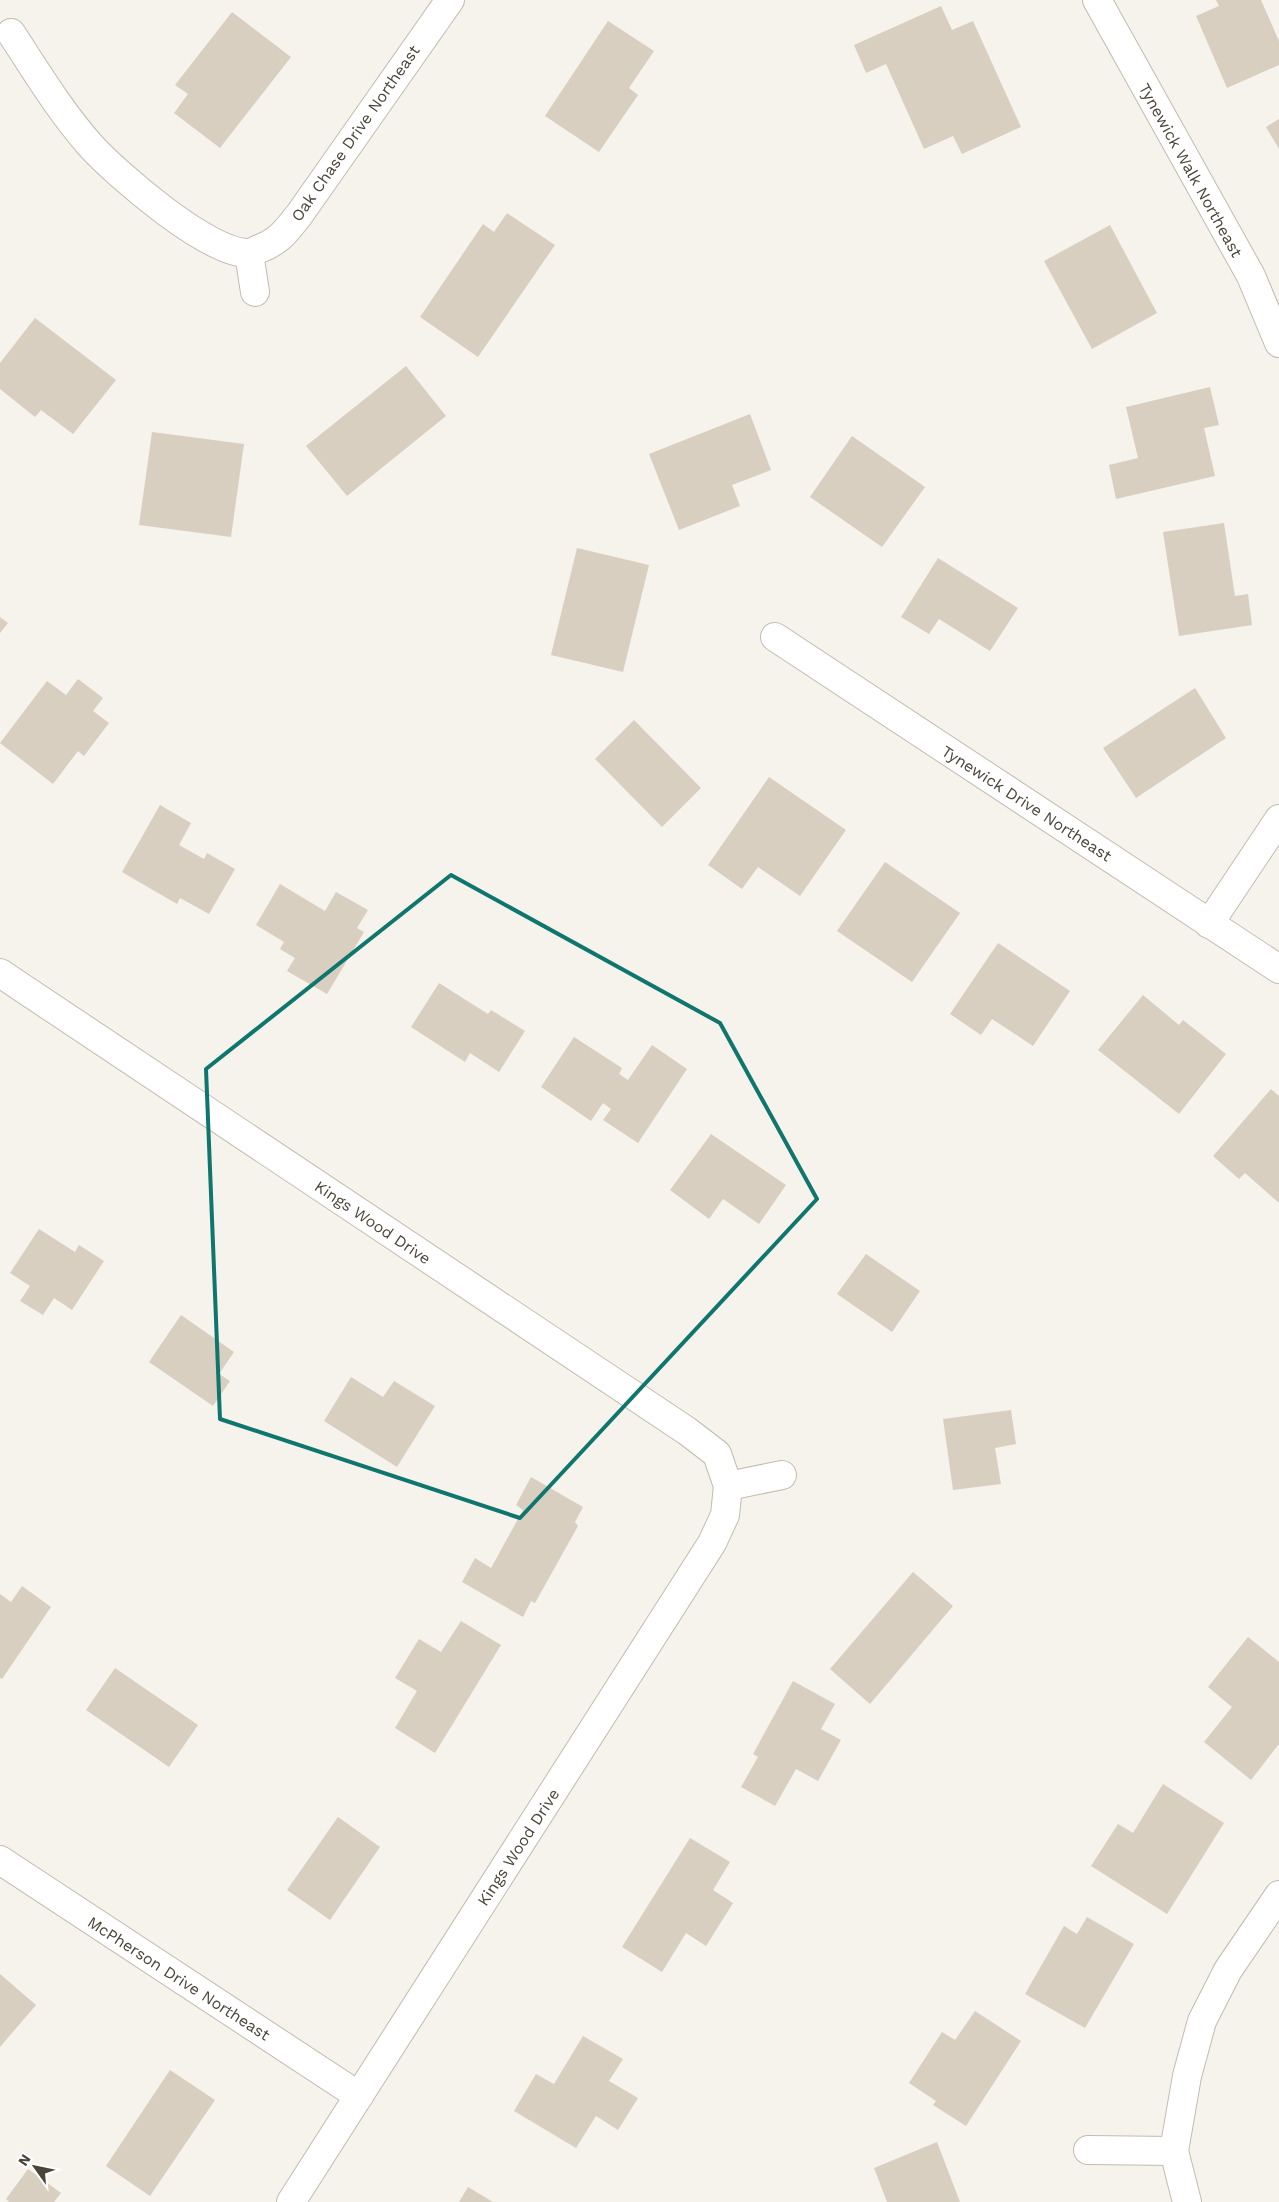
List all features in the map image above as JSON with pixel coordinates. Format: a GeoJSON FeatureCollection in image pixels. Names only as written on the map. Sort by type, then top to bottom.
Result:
{"type":"FeatureCollection","features":[{"type":"Feature","properties":{"kind":"street","name":"Oak Chase Drive Northeast"},"geometry":{"type":"LineString","coordinates":[[249,253],[276,242],[299,215],[450,0]]}},
{"type":"Feature","properties":{"kind":"street","name":"Tynewick Walk Northeast"},"geometry":{"type":"LineString","coordinates":[[1097,0],[1251,276],[1279,343]]}},
{"type":"Feature","properties":{"kind":"street"},"geometry":{"type":"LineString","coordinates":[[11,33],[58,104],[91,146],[132,184],[179,222],[216,245],[249,253],[255,292]]}},
{"type":"Feature","properties":{"kind":"street","name":"Tynewick Drive Northeast"},"geometry":{"type":"LineString","coordinates":[[775,637],[1279,969]]}},
{"type":"Feature","properties":{"kind":"street"},"geometry":{"type":"LineString","coordinates":[[1210,924],[1279,819]]}},
{"type":"Feature","properties":{"kind":"street","name":"Kings Wood Drive"},"geometry":{"type":"LineString","coordinates":[[0,973],[687,1431],[717,1454],[728,1486],[725,1515],[712,1543],[291,2202]]}},
{"type":"Feature","properties":{"kind":"street"},"geometry":{"type":"LineString","coordinates":[[728,1486],[782,1475]]}},
{"type":"Feature","properties":{"kind":"street","name":"McPherson Drive Northeast"},"geometry":{"type":"LineString","coordinates":[[0,1860],[359,2096]]}},
{"type":"Feature","properties":{"kind":"street"},"geometry":{"type":"LineString","coordinates":[[1187,2202],[1174,2151],[1187,2076],[1202,2021],[1228,1970],[1279,1895]]}},
{"type":"Feature","properties":{"kind":"street"},"geometry":{"type":"LineString","coordinates":[[1088,2150],[1174,2151]]}},
{"type":"Feature","properties":{"kind":"highlighted area"},"geometry":{"type":"Polygon","coordinates":[[[451,875],[720,1023],[817,1199],[520,1518],[220,1419],[206,1069],[451,875]]]}},
{"type":"Feature","properties":{"kind":"building"},"geometry":{"type":"Polygon","coordinates":[[[1216,0],[1261,0],[1279,41],[1279,65],[1227,88],[1196,16],[1219,6],[1216,0]]]}},
{"type":"Feature","properties":{"kind":"building"},"geometry":{"type":"Polygon","coordinates":[[[941,6],[952,30],[973,21],[1021,127],[962,154],[953,136],[924,149],[886,64],[866,73],[854,45],[941,6]]]}},
{"type":"Feature","properties":{"kind":"building"},"geometry":{"type":"Polygon","coordinates":[[[232,12],[291,57],[220,148],[174,113],[188,94],[175,85],[232,12]]]}},
{"type":"Feature","properties":{"kind":"building"},"geometry":{"type":"Polygon","coordinates":[[[608,21],[654,51],[629,88],[638,95],[599,152],[545,116],[608,21]]]}},
{"type":"Feature","properties":{"kind":"building"},"geometry":{"type":"Polygon","coordinates":[[[1279,119],[1279,149],[1266,127],[1279,119]]]}},
{"type":"Feature","properties":{"kind":"building"},"geometry":{"type":"Polygon","coordinates":[[[507,213],[555,245],[478,357],[420,317],[483,224],[494,232],[507,213]]]}},
{"type":"Feature","properties":{"kind":"building"},"geometry":{"type":"Polygon","coordinates":[[[1110,225],[1157,313],[1092,349],[1044,261],[1110,225]]]}},
{"type":"Feature","properties":{"kind":"building"},"geometry":{"type":"Polygon","coordinates":[[[35,318],[116,380],[73,434],[41,410],[35,417],[0,389],[0,363],[35,318]]]}},
{"type":"Feature","properties":{"kind":"building"},"geometry":{"type":"Polygon","coordinates":[[[406,366],[446,416],[347,496],[306,446],[406,366]]]}},
{"type":"Feature","properties":{"kind":"building"},"geometry":{"type":"Polygon","coordinates":[[[1210,387],[1219,425],[1204,428],[1215,476],[1116,499],[1109,465],[1138,458],[1126,407],[1210,387]]]}},
{"type":"Feature","properties":{"kind":"building"},"geometry":{"type":"Polygon","coordinates":[[[750,414],[771,470],[732,485],[740,506],[679,530],[649,454],[750,414]]]}},
{"type":"Feature","properties":{"kind":"building"},"geometry":{"type":"Polygon","coordinates":[[[152,432],[244,444],[231,537],[139,525],[152,432]]]}},
{"type":"Feature","properties":{"kind":"building"},"geometry":{"type":"Polygon","coordinates":[[[852,436],[925,487],[882,547],[810,497],[852,436]]]}},
{"type":"Feature","properties":{"kind":"building"},"geometry":{"type":"Polygon","coordinates":[[[1224,523],[1235,596],[1248,594],[1252,625],[1179,636],[1163,532],[1224,523]]]}},
{"type":"Feature","properties":{"kind":"building"},"geometry":{"type":"Polygon","coordinates":[[[577,548],[649,565],[623,672],[551,655],[577,548]]]}},
{"type":"Feature","properties":{"kind":"building"},"geometry":{"type":"Polygon","coordinates":[[[938,558],[1018,608],[990,651],[939,619],[929,634],[901,617],[938,558]]]}},
{"type":"Feature","properties":{"kind":"building"},"geometry":{"type":"Polygon","coordinates":[[[0,617],[8,623],[0,633],[0,617]]]}},
{"type":"Feature","properties":{"kind":"building"},"geometry":{"type":"Polygon","coordinates":[[[78,679],[103,698],[93,711],[109,723],[84,756],[78,751],[53,784],[0,743],[47,681],[66,695],[78,679]]]}},
{"type":"Feature","properties":{"kind":"building"},"geometry":{"type":"Polygon","coordinates":[[[1195,688],[1226,738],[1136,798],[1103,748],[1195,688]]]}},
{"type":"Feature","properties":{"kind":"building"},"geometry":{"type":"Polygon","coordinates":[[[634,720],[701,788],[662,827],[595,759],[634,720]]]}},
{"type":"Feature","properties":{"kind":"building"},"geometry":{"type":"Polygon","coordinates":[[[769,777],[846,830],[800,896],[758,867],[742,889],[708,865],[769,777]]]}},
{"type":"Feature","properties":{"kind":"building"},"geometry":{"type":"Polygon","coordinates":[[[160,805],[191,823],[179,845],[204,859],[207,853],[235,869],[209,914],[180,898],[177,904],[122,872],[160,805]]]}},
{"type":"Feature","properties":{"kind":"building"},"geometry":{"type":"Polygon","coordinates":[[[885,862],[960,913],[912,982],[837,931],[885,862]]]}},
{"type":"Feature","properties":{"kind":"building"},"geometry":{"type":"Polygon","coordinates":[[[280,884],[325,911],[336,892],[368,910],[357,928],[364,932],[327,994],[287,971],[295,958],[280,949],[284,942],[256,925],[280,884]]]}},
{"type":"Feature","properties":{"kind":"building"},"geometry":{"type":"Polygon","coordinates":[[[998,943],[1070,991],[1033,1046],[992,1019],[981,1035],[950,1014],[998,943]]]}},
{"type":"Feature","properties":{"kind":"building"},"geometry":{"type":"Polygon","coordinates":[[[439,983],[488,1014],[491,1010],[525,1031],[499,1072],[470,1053],[465,1062],[411,1027],[439,983]]]}},
{"type":"Feature","properties":{"kind":"building"},"geometry":{"type":"Polygon","coordinates":[[[1143,995],[1179,1025],[1183,1020],[1226,1054],[1179,1114],[1098,1050],[1143,995]]]}},
{"type":"Feature","properties":{"kind":"building"},"geometry":{"type":"Polygon","coordinates":[[[574,1037],[622,1068],[619,1074],[628,1080],[652,1045],[687,1069],[638,1143],[603,1120],[611,1109],[603,1103],[591,1121],[541,1087],[574,1037]]]}},
{"type":"Feature","properties":{"kind":"building"},"geometry":{"type":"Polygon","coordinates":[[[1271,1089],[1279,1096],[1279,1203],[1245,1173],[1239,1179],[1213,1156],[1271,1089]]]}},
{"type":"Feature","properties":{"kind":"building"},"geometry":{"type":"Polygon","coordinates":[[[711,1134],[786,1185],[759,1224],[723,1199],[709,1219],[670,1190],[711,1134]]]}},
{"type":"Feature","properties":{"kind":"building"},"geometry":{"type":"Polygon","coordinates":[[[39,1229],[75,1252],[79,1245],[104,1261],[72,1310],[54,1298],[43,1315],[20,1301],[30,1286],[10,1273],[39,1229]]]}},
{"type":"Feature","properties":{"kind":"building"},"geometry":{"type":"Polygon","coordinates":[[[866,1254],[920,1291],[892,1332],[837,1294],[866,1254]]]}},
{"type":"Feature","properties":{"kind":"building"},"geometry":{"type":"Polygon","coordinates":[[[181,1315],[234,1352],[219,1374],[230,1381],[213,1406],[149,1362],[181,1315]]]}},
{"type":"Feature","properties":{"kind":"building"},"geometry":{"type":"Polygon","coordinates":[[[351,1377],[383,1397],[394,1381],[435,1406],[397,1467],[324,1421],[351,1377]]]}},
{"type":"Feature","properties":{"kind":"building"},"geometry":{"type":"Polygon","coordinates":[[[1011,1410],[1016,1444],[995,1448],[1001,1484],[953,1490],[943,1419],[1011,1410]]]}},
{"type":"Feature","properties":{"kind":"building"},"geometry":{"type":"Polygon","coordinates":[[[531,1477],[583,1507],[575,1522],[578,1526],[535,1603],[531,1601],[523,1617],[462,1582],[475,1558],[491,1568],[523,1510],[516,1505],[531,1477]]]}},
{"type":"Feature","properties":{"kind":"building"},"geometry":{"type":"Polygon","coordinates":[[[913,1572],[953,1606],[870,1704],[830,1669],[913,1572]]]}},
{"type":"Feature","properties":{"kind":"building"},"geometry":{"type":"Polygon","coordinates":[[[22,1586],[51,1607],[2,1679],[0,1678],[0,1594],[11,1602],[22,1586]]]}},
{"type":"Feature","properties":{"kind":"building"},"geometry":{"type":"Polygon","coordinates":[[[461,1621],[501,1645],[435,1753],[395,1728],[417,1691],[395,1678],[419,1639],[441,1652],[461,1621]]]}},
{"type":"Feature","properties":{"kind":"building"},"geometry":{"type":"Polygon","coordinates":[[[1248,1637],[1279,1662],[1279,1744],[1251,1780],[1204,1742],[1232,1707],[1208,1687],[1248,1637]]]}},
{"type":"Feature","properties":{"kind":"building"},"geometry":{"type":"Polygon","coordinates":[[[115,1668],[198,1725],[169,1767],[86,1710],[115,1668]]]}},
{"type":"Feature","properties":{"kind":"building"},"geometry":{"type":"Polygon","coordinates":[[[793,1681],[835,1704],[821,1729],[841,1740],[818,1781],[796,1769],[775,1806],[741,1787],[758,1757],[753,1754],[793,1681]]]}},
{"type":"Feature","properties":{"kind":"building"},"geometry":{"type":"Polygon","coordinates":[[[1163,1784],[1224,1823],[1167,1914],[1091,1866],[1118,1824],[1133,1833],[1163,1784]]]}},
{"type":"Feature","properties":{"kind":"building"},"geometry":{"type":"Polygon","coordinates":[[[338,1817],[380,1847],[330,1920],[287,1890],[338,1817]]]}},
{"type":"Feature","properties":{"kind":"building"},"geometry":{"type":"Polygon","coordinates":[[[690,1838],[730,1862],[713,1890],[733,1903],[706,1946],[686,1933],[662,1972],[622,1947],[690,1838]]]}},
{"type":"Feature","properties":{"kind":"building"},"geometry":{"type":"Polygon","coordinates":[[[1087,1917],[1134,1944],[1085,2028],[1025,1994],[1064,1926],[1077,1934],[1087,1917]]]}},
{"type":"Feature","properties":{"kind":"building"},"geometry":{"type":"Polygon","coordinates":[[[0,1974],[36,2005],[0,2047],[0,1974]]]}},
{"type":"Feature","properties":{"kind":"building"},"geometry":{"type":"Polygon","coordinates":[[[975,2011],[1021,2041],[966,2126],[933,2105],[936,2101],[909,2083],[942,2032],[955,2040],[975,2011]]]}},
{"type":"Feature","properties":{"kind":"building"},"geometry":{"type":"Polygon","coordinates":[[[583,2036],[623,2059],[609,2081],[638,2098],[618,2130],[596,2116],[576,2148],[514,2111],[536,2074],[554,2084],[583,2036]]]}},
{"type":"Feature","properties":{"kind":"building"},"geometry":{"type":"Polygon","coordinates":[[[170,2070],[215,2100],[150,2196],[106,2166],[170,2070]]]}},
{"type":"Feature","properties":{"kind":"building"},"geometry":{"type":"Polygon","coordinates":[[[937,2142],[960,2202],[887,2202],[874,2168],[937,2142]]]}},
{"type":"Feature","properties":{"kind":"building"},"geometry":{"type":"Polygon","coordinates":[[[28,2169],[61,2193],[54,2202],[9,2202],[6,2199],[28,2169]]]}},
{"type":"Feature","properties":{"kind":"building"},"geometry":{"type":"Polygon","coordinates":[[[468,2187],[493,2202],[459,2202],[468,2187]]]}}]}
